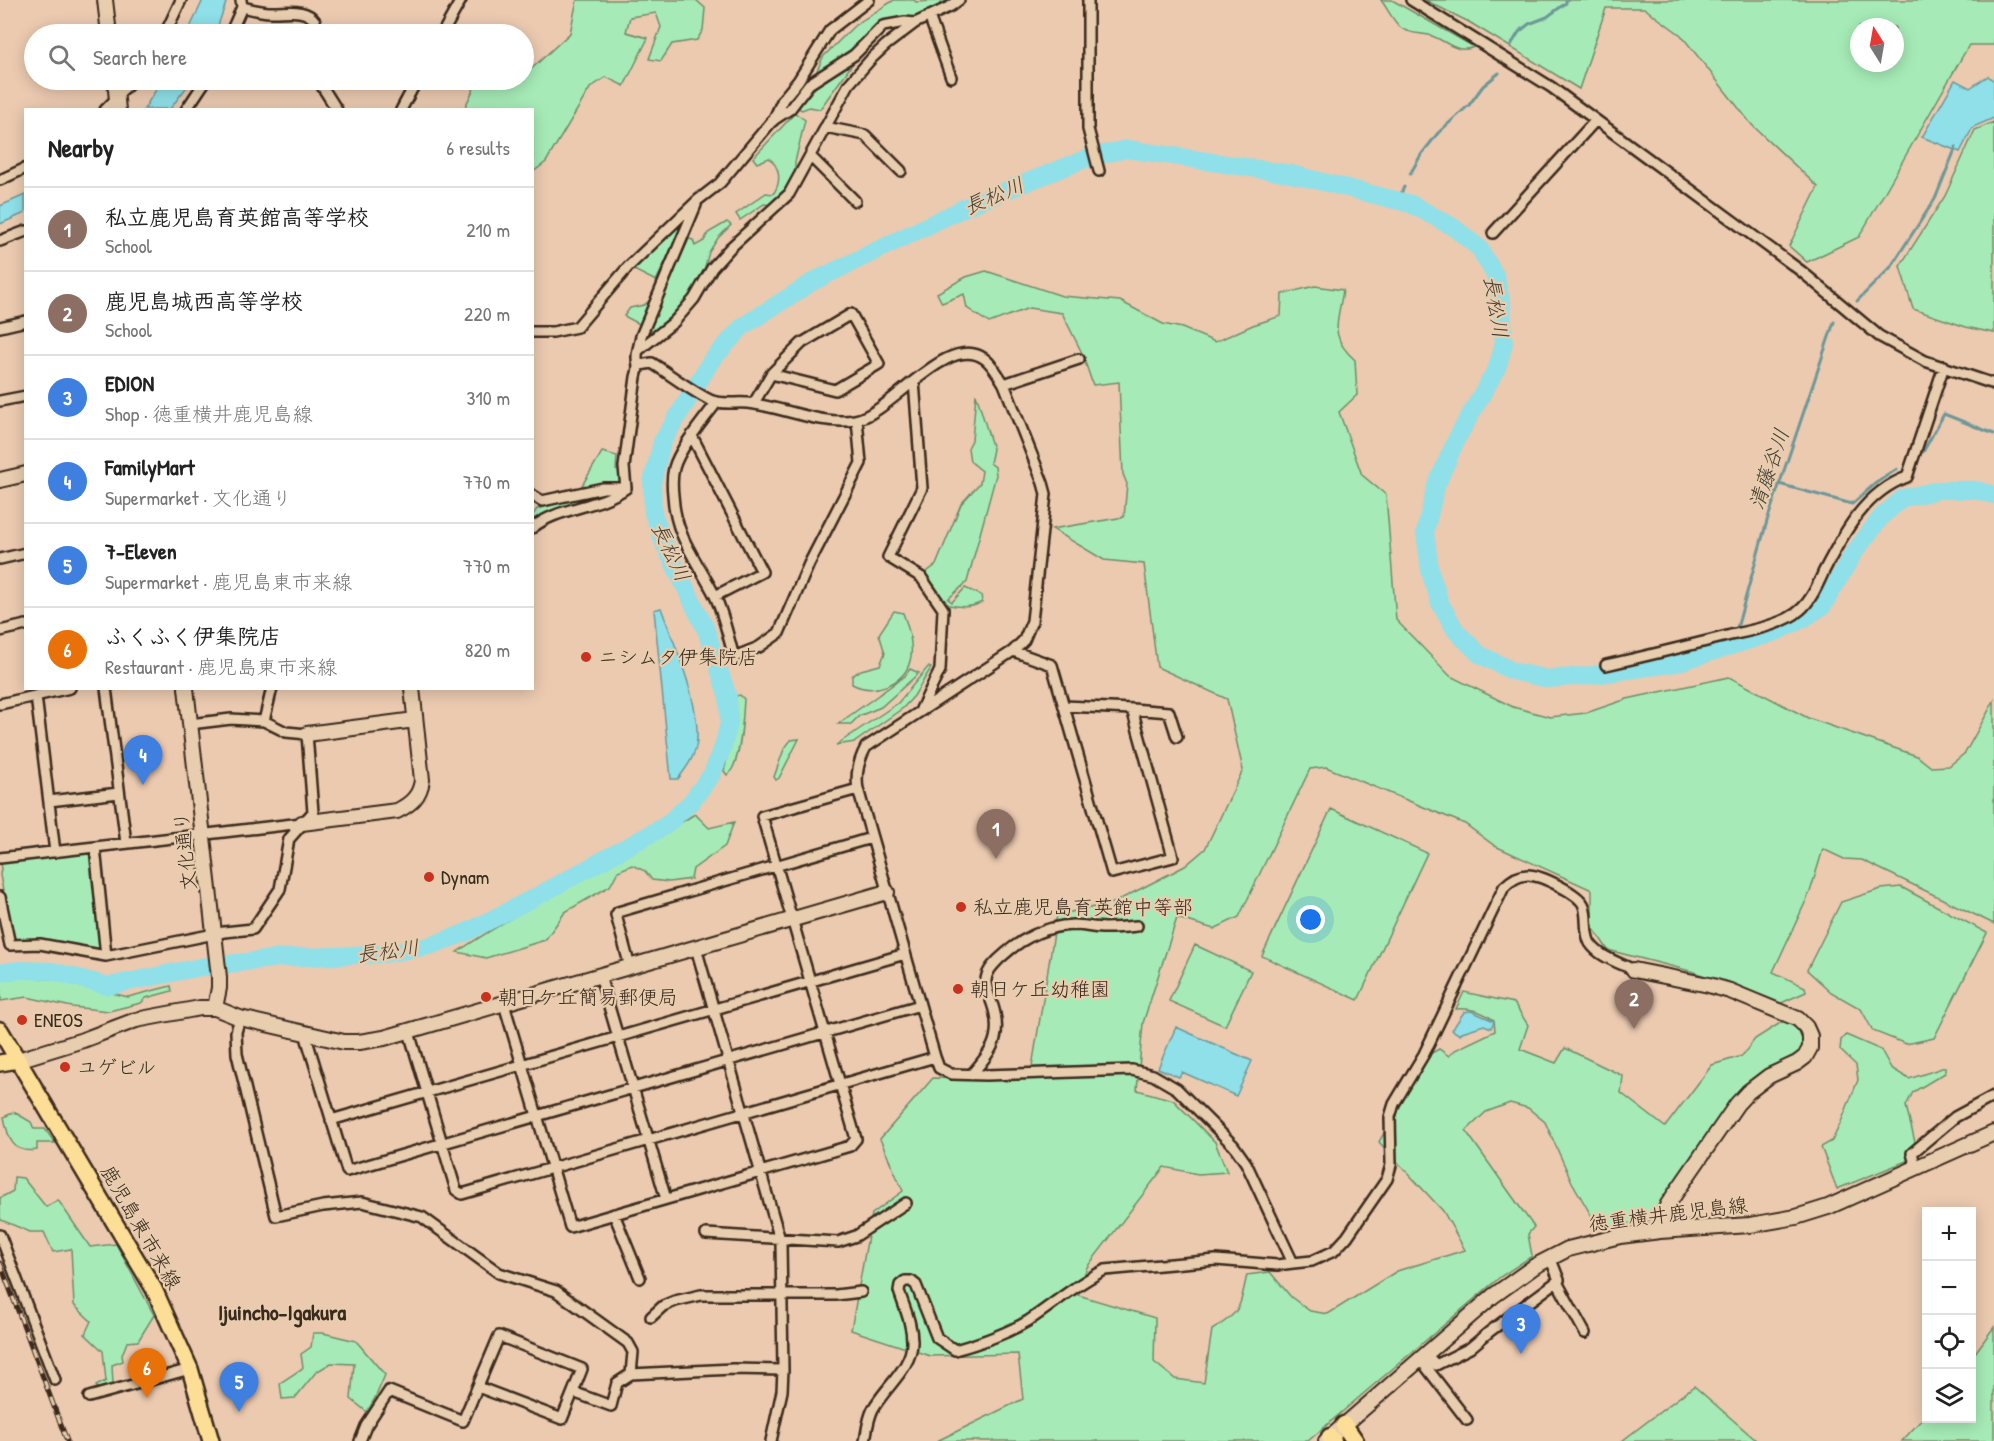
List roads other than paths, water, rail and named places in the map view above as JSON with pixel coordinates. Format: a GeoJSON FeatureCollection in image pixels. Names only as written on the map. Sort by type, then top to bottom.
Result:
{"type":"FeatureCollection","features":[{"type":"Feature","properties":{"kind":"highway"},"geometry":{"type":"LineString","coordinates":[[1344,1425],[1354,1441]]}},
{"type":"Feature","properties":{"kind":"main road","name":"鹿児島東市来線"},"geometry":{"type":"LineString","coordinates":[[0,1030],[154,1289],[190,1369],[211,1441]]}},
{"type":"Feature","properties":{"kind":"main road"},"geometry":{"type":"LineString","coordinates":[[0,1063],[18,1060]]}},
{"type":"Feature","properties":{"kind":"street"},"geometry":{"type":"LineString","coordinates":[[105,0],[108,24]]}},
{"type":"Feature","properties":{"kind":"street"},"geometry":{"type":"LineString","coordinates":[[170,24],[181,0]]}},
{"type":"Feature","properties":{"kind":"street"},"geometry":{"type":"LineString","coordinates":[[447,24],[460,0]]}},
{"type":"Feature","properties":{"kind":"street"},"geometry":{"type":"LineString","coordinates":[[534,332],[553,332],[577,327],[628,267],[698,200],[720,183],[772,121],[783,99],[798,81],[830,30],[869,0]]}},
{"type":"Feature","properties":{"kind":"street"},"geometry":{"type":"LineString","coordinates":[[640,349],[674,322],[694,299],[712,268],[730,248],[789,194],[849,84],[886,45],[915,23],[959,0]]}},
{"type":"Feature","properties":{"kind":"street"},"geometry":{"type":"LineString","coordinates":[[1088,0],[1089,133],[1098,168]]}},
{"type":"Feature","properties":{"kind":"street"},"geometry":{"type":"LineString","coordinates":[[1412,0],[1512,62],[1596,120],[1801,271],[1878,336],[1925,361],[1994,384]]}},
{"type":"Feature","properties":{"kind":"street"},"geometry":{"type":"LineString","coordinates":[[234,24],[242,4],[271,13],[300,12],[311,16],[315,24]]}},
{"type":"Feature","properties":{"kind":"street"},"geometry":{"type":"LineString","coordinates":[[929,16],[951,77]]}},
{"type":"Feature","properties":{"kind":"street"},"geometry":{"type":"LineString","coordinates":[[772,121],[790,109],[809,84],[854,55],[883,26],[905,22],[915,23]]}},
{"type":"Feature","properties":{"kind":"street"},"geometry":{"type":"LineString","coordinates":[[115,104],[126,90]]}},
{"type":"Feature","properties":{"kind":"street"},"geometry":{"type":"LineString","coordinates":[[187,108],[199,90]]}},
{"type":"Feature","properties":{"kind":"street"},"geometry":{"type":"LineString","coordinates":[[324,90],[336,108]]}},
{"type":"Feature","properties":{"kind":"street"},"geometry":{"type":"LineString","coordinates":[[402,108],[412,90]]}},
{"type":"Feature","properties":{"kind":"street"},"geometry":{"type":"LineString","coordinates":[[1493,233],[1596,120]]}},
{"type":"Feature","properties":{"kind":"street"},"geometry":{"type":"LineString","coordinates":[[825,127],[865,135],[900,171]]}},
{"type":"Feature","properties":{"kind":"street"},"geometry":{"type":"LineString","coordinates":[[811,157],[855,201]]}},
{"type":"Feature","properties":{"kind":"street"},"geometry":{"type":"LineString","coordinates":[[0,180],[24,169]]}},
{"type":"Feature","properties":{"kind":"street"},"geometry":{"type":"LineString","coordinates":[[626,488],[625,457],[636,377],[640,365],[637,356],[641,336],[698,200]]}},
{"type":"Feature","properties":{"kind":"street"},"geometry":{"type":"LineString","coordinates":[[0,241],[24,232]]}},
{"type":"Feature","properties":{"kind":"street"},"geometry":{"type":"LineString","coordinates":[[754,403],[771,374],[802,342],[851,315],[879,364],[835,390],[771,374]]}},
{"type":"Feature","properties":{"kind":"street"},"geometry":{"type":"LineString","coordinates":[[0,327],[24,321]]}},
{"type":"Feature","properties":{"kind":"street"},"geometry":{"type":"LineString","coordinates":[[640,365],[652,363],[714,401],[754,403],[833,422],[856,420],[877,410],[946,358],[973,354],[984,358],[995,369],[1004,384],[1046,494],[1032,621],[1024,640],[1013,651],[866,747],[857,770],[858,789],[935,1057],[939,1068],[951,1074],[1132,1070],[1164,1080],[1177,1089],[1234,1146],[1246,1163],[1293,1263]]}},
{"type":"Feature","properties":{"kind":"street"},"geometry":{"type":"LineString","coordinates":[[1004,384],[1079,359]]}},
{"type":"Feature","properties":{"kind":"street"},"geometry":{"type":"LineString","coordinates":[[1606,665],[1779,622],[1800,611],[1812,594],[1852,521],[1876,495],[1897,480],[1907,477],[1944,366]]}},
{"type":"Feature","properties":{"kind":"street"},"geometry":{"type":"LineString","coordinates":[[914,381],[922,488],[888,557],[921,577],[943,609],[940,670],[919,711]]}},
{"type":"Feature","properties":{"kind":"street"},"geometry":{"type":"LineString","coordinates":[[0,401],[24,396]]}},
{"type":"Feature","properties":{"kind":"street"},"geometry":{"type":"LineString","coordinates":[[714,401],[675,466],[672,487],[673,507],[680,534],[692,559],[715,596],[734,657],[759,647],[778,633],[809,564],[861,463],[856,420]]}},
{"type":"Feature","properties":{"kind":"street"},"geometry":{"type":"LineString","coordinates":[[692,436],[762,572],[715,596]]}},
{"type":"Feature","properties":{"kind":"street"},"geometry":{"type":"LineString","coordinates":[[0,480],[24,474]]}},
{"type":"Feature","properties":{"kind":"street"},"geometry":{"type":"LineString","coordinates":[[534,496],[542,501],[603,488],[626,488]]}},
{"type":"Feature","properties":{"kind":"street"},"geometry":{"type":"LineString","coordinates":[[534,527],[545,520],[613,498],[626,488]]}},
{"type":"Feature","properties":{"kind":"street"},"geometry":{"type":"LineString","coordinates":[[0,559],[24,553]]}},
{"type":"Feature","properties":{"kind":"street"},"geometry":{"type":"LineString","coordinates":[[0,631],[24,625]]}},
{"type":"Feature","properties":{"kind":"street"},"geometry":{"type":"LineString","coordinates":[[1013,651],[1052,665],[1112,873],[1173,858],[1132,709]]}},
{"type":"Feature","properties":{"kind":"street"},"geometry":{"type":"LineString","coordinates":[[0,704],[62,690]]}},
{"type":"Feature","properties":{"kind":"street"},"geometry":{"type":"LineString","coordinates":[[106,690],[126,843]]}},
{"type":"Feature","properties":{"kind":"street","name":"文化通り"},"geometry":{"type":"LineString","coordinates":[[186,690],[219,977],[215,1008]]}},
{"type":"Feature","properties":{"kind":"street"},"geometry":{"type":"LineString","coordinates":[[264,721],[272,690]]}},
{"type":"Feature","properties":{"kind":"street"},"geometry":{"type":"LineString","coordinates":[[0,858],[397,811],[408,806],[417,797],[421,788],[412,690]]}},
{"type":"Feature","properties":{"kind":"street"},"geometry":{"type":"LineString","coordinates":[[36,696],[55,852]]}},
{"type":"Feature","properties":{"kind":"street"},"geometry":{"type":"LineString","coordinates":[[1064,706],[1169,712],[1177,737]]}},
{"type":"Feature","properties":{"kind":"street"},"geometry":{"type":"LineString","coordinates":[[190,724],[231,719],[264,721],[286,732],[307,734],[415,720]]}},
{"type":"Feature","properties":{"kind":"street"},"geometry":{"type":"LineString","coordinates":[[0,897],[10,945],[40,944],[106,956],[240,929],[253,930],[280,889],[289,839],[313,812],[307,734]]}},
{"type":"Feature","properties":{"kind":"street"},"geometry":{"type":"LineString","coordinates":[[504,1004],[570,1227],[850,1146],[856,1140],[762,816],[858,789]]}},
{"type":"Feature","properties":{"kind":"street"},"geometry":{"type":"LineString","coordinates":[[49,801],[119,793]]}},
{"type":"Feature","properties":{"kind":"street"},"geometry":{"type":"LineString","coordinates":[[630,967],[616,915],[618,912],[872,838]]}},
{"type":"Feature","properties":{"kind":"street"},"geometry":{"type":"LineString","coordinates":[[95,847],[106,956]]}},
{"type":"Feature","properties":{"kind":"street"},"geometry":{"type":"LineString","coordinates":[[865,1441],[873,1408],[909,1358],[912,1342],[910,1323],[898,1290],[905,1281],[911,1281],[916,1285],[938,1338],[955,1350],[1005,1333],[1105,1270],[1216,1260],[1293,1263],[1312,1261],[1334,1251],[1347,1237],[1387,1179],[1391,1165],[1390,1117],[1394,1104],[1424,1054],[1504,886],[1521,876],[1532,875],[1575,894],[1584,906],[1591,944],[1604,956],[1634,970],[1731,991],[1798,1019],[1806,1027],[1810,1048],[1805,1057],[1797,1064],[1769,1076],[1737,1104],[1668,1204],[1659,1231]]}},
{"type":"Feature","properties":{"kind":"street"},"geometry":{"type":"LineString","coordinates":[[18,1060],[83,1040],[136,1020],[200,1008],[215,1008],[240,1018],[344,1041],[359,1042],[384,1038],[887,892]]}},
{"type":"Feature","properties":{"kind":"street"},"geometry":{"type":"LineString","coordinates":[[971,1075],[992,1048],[997,1033],[986,977],[1006,952],[1038,933],[1056,928],[1074,925],[1104,928],[1137,926]]}},
{"type":"Feature","properties":{"kind":"street"},"geometry":{"type":"LineString","coordinates":[[696,948],[780,1239],[783,1370],[782,1391],[771,1441]]}},
{"type":"Feature","properties":{"kind":"street"},"geometry":{"type":"LineString","coordinates":[[331,1120],[905,954]]}},
{"type":"Feature","properties":{"kind":"street"},"geometry":{"type":"LineString","coordinates":[[600,976],[666,1199]]}},
{"type":"Feature","properties":{"kind":"street"},"geometry":{"type":"LineString","coordinates":[[307,1034],[347,1171],[920,1005]]}},
{"type":"Feature","properties":{"kind":"street"},"geometry":{"type":"LineString","coordinates":[[240,1018],[236,1032],[237,1054],[276,1216],[323,1206],[362,1202],[422,1217],[499,1273],[556,1291],[628,1343],[633,1352],[631,1374]]}},
{"type":"Feature","properties":{"kind":"street"},"geometry":{"type":"LineString","coordinates":[[409,1032],[456,1190],[462,1194],[935,1057]]}},
{"type":"Feature","properties":{"kind":"street"},"geometry":{"type":"LineString","coordinates":[[1916,1168],[1912,1153],[1955,1117],[1994,1096]]}},
{"type":"Feature","properties":{"kind":"street","name":"徳重横井鹿児島線"},"geometry":{"type":"LineString","coordinates":[[1330,1440],[1344,1425],[1493,1296],[1550,1257],[1584,1244],[1620,1236],[1750,1225],[1796,1217],[1828,1207],[1994,1133]]}},
{"type":"Feature","properties":{"kind":"street"},"geometry":{"type":"LineString","coordinates":[[706,1234],[838,1242],[856,1236],[906,1203]]}},
{"type":"Feature","properties":{"kind":"street"},"geometry":{"type":"LineString","coordinates":[[614,1214],[640,1278]]}},
{"type":"Feature","properties":{"kind":"street"},"geometry":{"type":"LineString","coordinates":[[0,1234],[54,1380]]}},
{"type":"Feature","properties":{"kind":"street"},"geometry":{"type":"LineString","coordinates":[[1550,1257],[1559,1280],[1557,1282],[1585,1334]]}},
{"type":"Feature","properties":{"kind":"street"},"geometry":{"type":"LineString","coordinates":[[1423,1356],[1436,1365],[1470,1348],[1557,1282]]}},
{"type":"Feature","properties":{"kind":"street"},"geometry":{"type":"LineString","coordinates":[[651,1317],[663,1306],[701,1295],[861,1292]]}},
{"type":"Feature","properties":{"kind":"street"},"geometry":{"type":"LineString","coordinates":[[360,1441],[366,1426],[389,1390],[463,1421],[500,1336],[582,1370],[562,1419],[478,1387]]}},
{"type":"Feature","properties":{"kind":"street"},"geometry":{"type":"LineString","coordinates":[[1423,1356],[1467,1420]]}},
{"type":"Feature","properties":{"kind":"street"},"geometry":{"type":"LineString","coordinates":[[89,1397],[190,1369]]}},
{"type":"Feature","properties":{"kind":"street"},"geometry":{"type":"LineString","coordinates":[[573,1392],[611,1406],[617,1383],[631,1374],[733,1369],[783,1370]]}},
{"type":"Feature","properties":{"kind":"water"},"geometry":{"type":"Polygon","coordinates":[[[203,0],[227,0],[219,24],[192,24],[203,0]]]}},
{"type":"Feature","properties":{"kind":"water"},"geometry":{"type":"Polygon","coordinates":[[[1988,76],[1994,81],[1994,118],[1973,127],[1960,152],[1922,137],[1955,80],[1970,88],[1988,76]]]}},
{"type":"Feature","properties":{"kind":"water"},"geometry":{"type":"Polygon","coordinates":[[[156,90],[184,90],[171,108],[145,108],[156,90]]]}},
{"type":"Feature","properties":{"kind":"water"},"geometry":{"type":"Polygon","coordinates":[[[24,195],[24,213],[0,224],[0,206],[24,195]]]}},
{"type":"Feature","properties":{"kind":"water"},"geometry":{"type":"Polygon","coordinates":[[[661,608],[685,672],[697,723],[697,738],[693,755],[678,779],[671,779],[654,610],[661,608]]]}},
{"type":"Feature","properties":{"kind":"water"},"geometry":{"type":"Polygon","coordinates":[[[1471,1011],[1494,1021],[1491,1028],[1484,1025],[1462,1032],[1460,1035],[1452,1030],[1464,1012],[1471,1011]]]}},
{"type":"Feature","properties":{"kind":"water"},"geometry":{"type":"Polygon","coordinates":[[[1176,1027],[1252,1061],[1236,1096],[1182,1072],[1179,1077],[1158,1068],[1176,1027]]]}},
{"type":"Feature","properties":{"kind":"waterway"},"geometry":{"type":"LineString","coordinates":[[1511,45],[1519,32],[1529,24],[1547,17],[1566,3],[1566,0]]}},
{"type":"Feature","properties":{"kind":"waterway"},"geometry":{"type":"LineString","coordinates":[[1410,174],[1438,133],[1469,105],[1483,86],[1499,73]]}},
{"type":"Feature","properties":{"kind":"waterway","name":"清藤谷川"},"geometry":{"type":"LineString","coordinates":[[1857,301],[1890,268],[1935,199],[1956,147]]}},
{"type":"Feature","properties":{"kind":"waterway","name":"長松川"},"geometry":{"type":"LineString","coordinates":[[0,973],[20,970],[52,971],[108,986],[201,967],[280,958],[385,954],[429,946],[465,933],[665,826],[691,802],[712,774],[723,747],[729,723],[728,697],[706,630],[664,543],[653,513],[652,483],[662,442],[711,361],[743,326],[814,281],[970,205],[1090,157],[1127,149],[1291,174],[1411,204],[1453,227],[1479,248],[1495,275],[1502,304],[1504,343],[1497,368],[1457,438],[1436,486],[1425,532],[1430,571],[1440,603],[1456,631],[1479,654],[1512,671],[1548,679],[1676,663],[1776,632],[1823,606],[1853,554],[1882,516],[1903,498],[1939,490],[1975,490],[1994,495]]}},
{"type":"Feature","properties":{"kind":"waterway"},"geometry":{"type":"LineString","coordinates":[[1398,200],[1404,187]]}},
{"type":"Feature","properties":{"kind":"waterway","name":"清藤谷川"},"geometry":{"type":"LineString","coordinates":[[1737,628],[1767,521],[1834,322]]}},
{"type":"Feature","properties":{"kind":"waterway"},"geometry":{"type":"LineString","coordinates":[[1923,452],[1944,414],[1994,434]]}},
{"type":"Feature","properties":{"kind":"waterway"},"geometry":{"type":"LineString","coordinates":[[1779,484],[1852,504],[1876,483],[1897,469]]}},
{"type":"Feature","properties":{"kind":"railway"},"geometry":{"type":"LineString","coordinates":[[0,1263],[67,1441]]}},
{"type":"Feature","properties":{"kind":"place","name":"ニシムタ伊集院店"},"geometry":{"type":"Point","coordinates":[586,657]}},
{"type":"Feature","properties":{"kind":"place","name":"FamilyMart"},"geometry":{"type":"Point","coordinates":[143,785]}},
{"type":"Feature","properties":{"kind":"place","name":"私立鹿児島育英館高等学校"},"geometry":{"type":"Point","coordinates":[996,859]}},
{"type":"Feature","properties":{"kind":"place","name":"Dynam"},"geometry":{"type":"Point","coordinates":[429,877]}},
{"type":"Feature","properties":{"kind":"place","name":"私立鹿児島育英館中等部"},"geometry":{"type":"Point","coordinates":[961,907]}},
{"type":"Feature","properties":{"kind":"place","name":"朝日ケ丘幼稚園"},"geometry":{"type":"Point","coordinates":[958,989]}},
{"type":"Feature","properties":{"kind":"place","name":"朝日ケ丘簡易郵便局"},"geometry":{"type":"Point","coordinates":[486,997]}},
{"type":"Feature","properties":{"kind":"place","name":"ENEOS"},"geometry":{"type":"Point","coordinates":[22,1020]}},
{"type":"Feature","properties":{"kind":"place","name":"鹿児島城西高等学校"},"geometry":{"type":"Point","coordinates":[1634,1029]}},
{"type":"Feature","properties":{"kind":"place","name":"ユゲビル"},"geometry":{"type":"Point","coordinates":[65,1067]}},
{"type":"Feature","properties":{"kind":"place","name":"EDION"},"geometry":{"type":"Point","coordinates":[1521,1354]}},
{"type":"Feature","properties":{"kind":"place","name":"ふくふく伊集院店"},"geometry":{"type":"Point","coordinates":[147,1398]}},
{"type":"Feature","properties":{"kind":"place","name":"7-Eleven"},"geometry":{"type":"Point","coordinates":[239,1412]}},
{"type":"Feature","properties":{"kind":"district","name":"Ijuincho-Igakura"},"geometry":{"type":"Point","coordinates":[282,1312]}}]}
